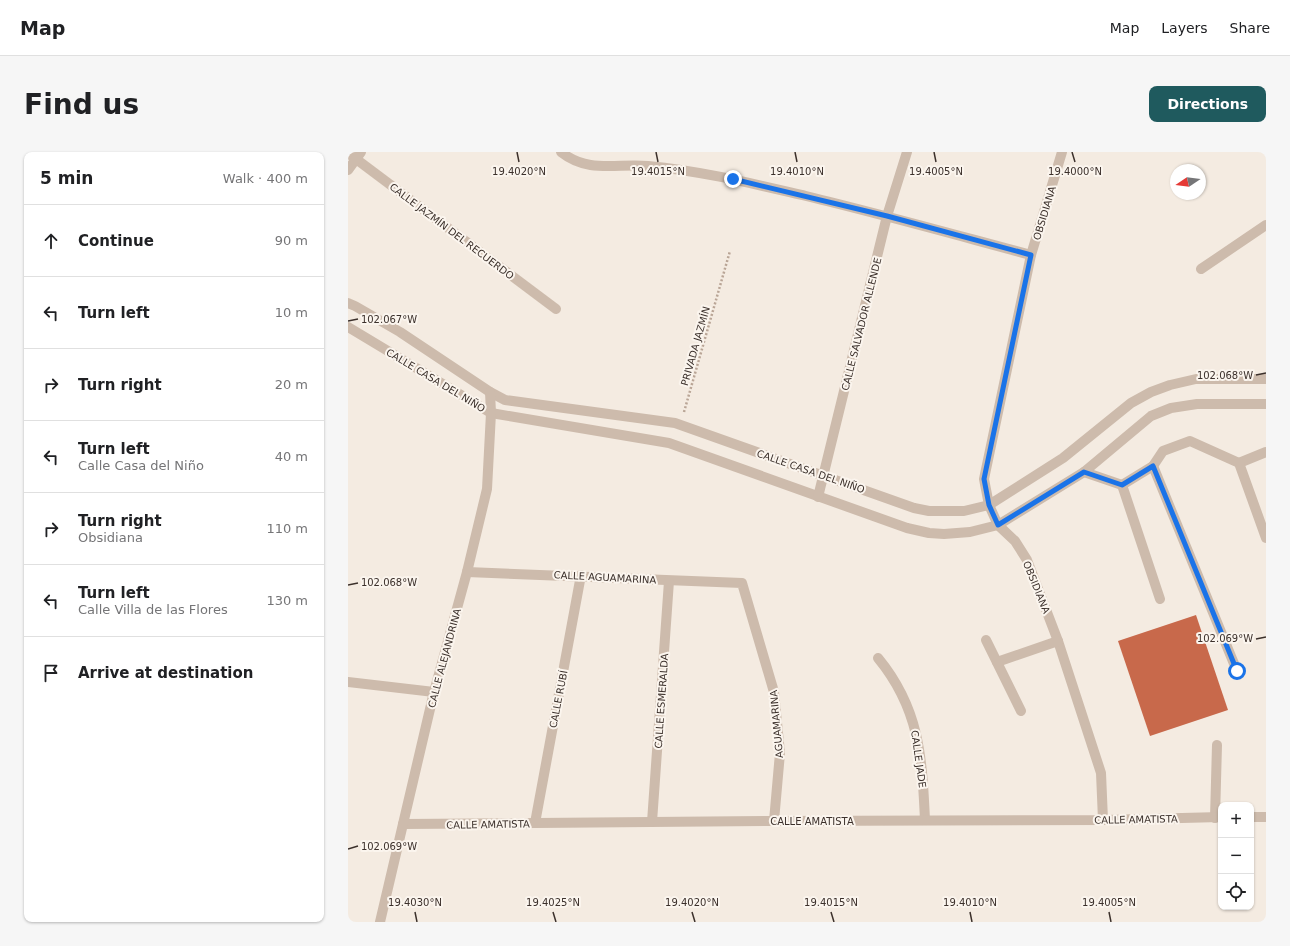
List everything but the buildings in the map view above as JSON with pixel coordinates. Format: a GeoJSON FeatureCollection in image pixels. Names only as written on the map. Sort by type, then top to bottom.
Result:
{"type":"FeatureCollection","features":[{"type":"Feature","properties":{"kind":"street"},"geometry":{"type":"LineString","coordinates":[[561,152],[566,156],[590,166],[648,166],[733,179],[887,216],[1031,255]]}},
{"type":"Feature","properties":{"kind":"street","name":"CALLE SALVADOR ALLENDE"},"geometry":{"type":"LineString","coordinates":[[818,497],[887,216],[907,152]]}},
{"type":"Feature","properties":{"kind":"street","name":"OBSIDIANA"},"geometry":{"type":"LineString","coordinates":[[1062,152],[1031,255],[984,479],[989,505],[998,525],[1015,541],[1027,560],[1058,641],[1101,773],[1103,820]]}},
{"type":"Feature","properties":{"kind":"street"},"geometry":{"type":"LineString","coordinates":[[348,170],[355,155]]}},
{"type":"Feature","properties":{"kind":"street","name":"CALLE JAZMÍN DEL RECUERDO"},"geometry":{"type":"LineString","coordinates":[[355,155],[556,309]]}},
{"type":"Feature","properties":{"kind":"street"},"geometry":{"type":"LineString","coordinates":[[1201,269],[1266,224]]}},
{"type":"Feature","properties":{"kind":"street","name":"CALLE CASA DEL NIÑO"},"geometry":{"type":"LineString","coordinates":[[348,303],[400,332],[490,392],[505,400],[680,425],[914,508],[929,511],[964,511],[989,505],[1063,458],[1132,403],[1152,392],[1170,385],[1196,379],[1266,379]]}},
{"type":"Feature","properties":{"kind":"street","name":"CALLE CASA DEL NIÑO"},"geometry":{"type":"LineString","coordinates":[[348,327],[491,413],[669,444],[907,528],[929,533],[944,534],[970,532],[998,525],[1084,472],[1151,416],[1171,408],[1196,404],[1266,404]]}},
{"type":"Feature","properties":{"kind":"street","name":"CALLE ALEJANDRINA"},"geometry":{"type":"LineString","coordinates":[[380,922],[434,692],[467,572],[487,489],[491,413],[490,392]]}},
{"type":"Feature","properties":{"kind":"street"},"geometry":{"type":"LineString","coordinates":[[1122,485],[1153,466],[1163,451],[1190,441],[1239,462],[1266,452]]}},
{"type":"Feature","properties":{"kind":"street"},"geometry":{"type":"LineString","coordinates":[[1239,462],[1266,538]]}},
{"type":"Feature","properties":{"kind":"street"},"geometry":{"type":"LineString","coordinates":[[1153,466],[1237,671]]}},
{"type":"Feature","properties":{"kind":"street"},"geometry":{"type":"LineString","coordinates":[[1084,472],[1122,485]]}},
{"type":"Feature","properties":{"kind":"street"},"geometry":{"type":"LineString","coordinates":[[1122,485],[1160,599]]}},
{"type":"Feature","properties":{"kind":"street","name":"CALLE AGUAMARINA"},"geometry":{"type":"LineString","coordinates":[[467,572],[742,583]]}},
{"type":"Feature","properties":{"kind":"street","name":"CALLE RUBÍ"},"geometry":{"type":"LineString","coordinates":[[535,823],[581,576]]}},
{"type":"Feature","properties":{"kind":"street","name":"CALLE ESMERALDA"},"geometry":{"type":"LineString","coordinates":[[652,822],[669,581]]}},
{"type":"Feature","properties":{"kind":"street","name":"AGUAMARINA"},"geometry":{"type":"LineString","coordinates":[[742,583],[774,692],[780,752],[774,821]]}},
{"type":"Feature","properties":{"kind":"street"},"geometry":{"type":"LineString","coordinates":[[986,640],[1021,711]]}},
{"type":"Feature","properties":{"kind":"street"},"geometry":{"type":"LineString","coordinates":[[997,662],[1058,641]]}},
{"type":"Feature","properties":{"kind":"street","name":"CALLE JADE"},"geometry":{"type":"LineString","coordinates":[[878,658],[891,673],[913,719],[920,760],[924,820]]}},
{"type":"Feature","properties":{"kind":"street"},"geometry":{"type":"LineString","coordinates":[[348,682],[434,692]]}},
{"type":"Feature","properties":{"kind":"street"},"geometry":{"type":"LineString","coordinates":[[1217,745],[1218,818]]}},
{"type":"Feature","properties":{"kind":"street"},"geometry":{"type":"LineString","coordinates":[[1254,817],[1266,817]]}},
{"type":"Feature","properties":{"kind":"street","name":"CALLE AMATISTA"},"geometry":{"type":"LineString","coordinates":[[403,824],[1218,818]]}},
{"type":"Feature","properties":{"kind":"path","name":"PRIVADA JAZMÍN"},"geometry":{"type":"LineString","coordinates":[[680,425],[730,251]]}},
{"type":"Feature","properties":{"kind":"route"},"geometry":{"type":"LineString","coordinates":[[733,179],[887,216],[1031,255],[984,479],[989,505],[998,525],[1084,472],[1122,485],[1153,466],[1237,671]]}}]}
